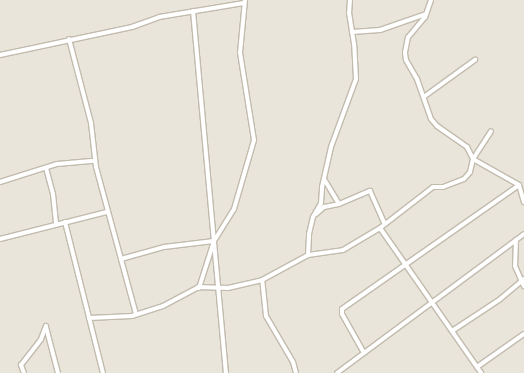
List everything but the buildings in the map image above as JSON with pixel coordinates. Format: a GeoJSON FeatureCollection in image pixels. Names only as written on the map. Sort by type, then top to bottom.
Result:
{"type":"FeatureCollection","features":[{"type":"Feature","properties":{"kind":"street"},"geometry":{"type":"LineString","coordinates":[[308,255],[312,217],[321,202],[331,147],[356,79],[349,14],[350,0]]}},
{"type":"Feature","properties":{"kind":"street"},"geometry":{"type":"LineString","coordinates":[[431,0],[426,14],[408,36],[405,53],[406,60],[425,96],[431,119],[437,126],[467,147],[473,159],[518,185],[524,202]]}},
{"type":"Feature","properties":{"kind":"street"},"geometry":{"type":"LineString","coordinates":[[0,55],[192,11],[245,1],[240,53],[254,140],[234,209],[215,240],[199,288]]}},
{"type":"Feature","properties":{"kind":"street"},"geometry":{"type":"LineString","coordinates":[[192,11],[215,240],[226,373]]}},
{"type":"Feature","properties":{"kind":"street"},"geometry":{"type":"LineString","coordinates":[[352,32],[380,30],[426,14]]}},
{"type":"Feature","properties":{"kind":"street"},"geometry":{"type":"LineString","coordinates":[[69,39],[90,119],[96,167],[107,212],[136,314]]}},
{"type":"Feature","properties":{"kind":"street"},"geometry":{"type":"LineString","coordinates":[[425,96],[475,60]]}},
{"type":"Feature","properties":{"kind":"street"},"geometry":{"type":"LineString","coordinates":[[89,318],[136,314],[163,306],[199,288],[235,287],[262,280],[308,255],[343,250],[380,228],[432,187],[443,187],[464,179],[470,172],[473,159],[491,131]]}},
{"type":"Feature","properties":{"kind":"street"},"geometry":{"type":"LineString","coordinates":[[0,182],[57,164],[94,161]]}},
{"type":"Feature","properties":{"kind":"street"},"geometry":{"type":"LineString","coordinates":[[472,166],[480,163]]}},
{"type":"Feature","properties":{"kind":"street"},"geometry":{"type":"LineString","coordinates":[[46,168],[54,198],[56,224]]}},
{"type":"Feature","properties":{"kind":"street"},"geometry":{"type":"LineString","coordinates":[[324,179],[339,204]]}},
{"type":"Feature","properties":{"kind":"street"},"geometry":{"type":"LineString","coordinates":[[364,353],[342,310],[518,185]]}},
{"type":"Feature","properties":{"kind":"street"},"geometry":{"type":"LineString","coordinates":[[312,217],[324,207],[339,204],[370,192],[385,224]]}},
{"type":"Feature","properties":{"kind":"street"},"geometry":{"type":"LineString","coordinates":[[0,239],[107,212]]}},
{"type":"Feature","properties":{"kind":"street"},"geometry":{"type":"LineString","coordinates":[[66,222],[103,373]]}},
{"type":"Feature","properties":{"kind":"street"},"geometry":{"type":"LineString","coordinates":[[380,228],[481,373]]}},
{"type":"Feature","properties":{"kind":"street"},"geometry":{"type":"LineString","coordinates":[[337,373],[524,234]]}},
{"type":"Feature","properties":{"kind":"street"},"geometry":{"type":"LineString","coordinates":[[121,259],[164,247],[215,240]]}},
{"type":"Feature","properties":{"kind":"street"},"geometry":{"type":"LineString","coordinates":[[516,240],[515,266],[524,286]]}},
{"type":"Feature","properties":{"kind":"street"},"geometry":{"type":"LineString","coordinates":[[262,280],[266,316],[293,362],[296,373]]}},
{"type":"Feature","properties":{"kind":"street"},"geometry":{"type":"LineString","coordinates":[[452,331],[499,300],[522,280]]}},
{"type":"Feature","properties":{"kind":"street"},"geometry":{"type":"LineString","coordinates":[[24,373],[21,365],[41,339],[46,326],[58,373]]}},
{"type":"Feature","properties":{"kind":"street"},"geometry":{"type":"LineString","coordinates":[[477,367],[524,334]]}},
{"type":"Feature","properties":{"kind":"shaded area"},"geometry":{"type":"Polygon","coordinates":[[[0,0],[524,0],[524,373],[0,373],[0,0]]]}}]}
